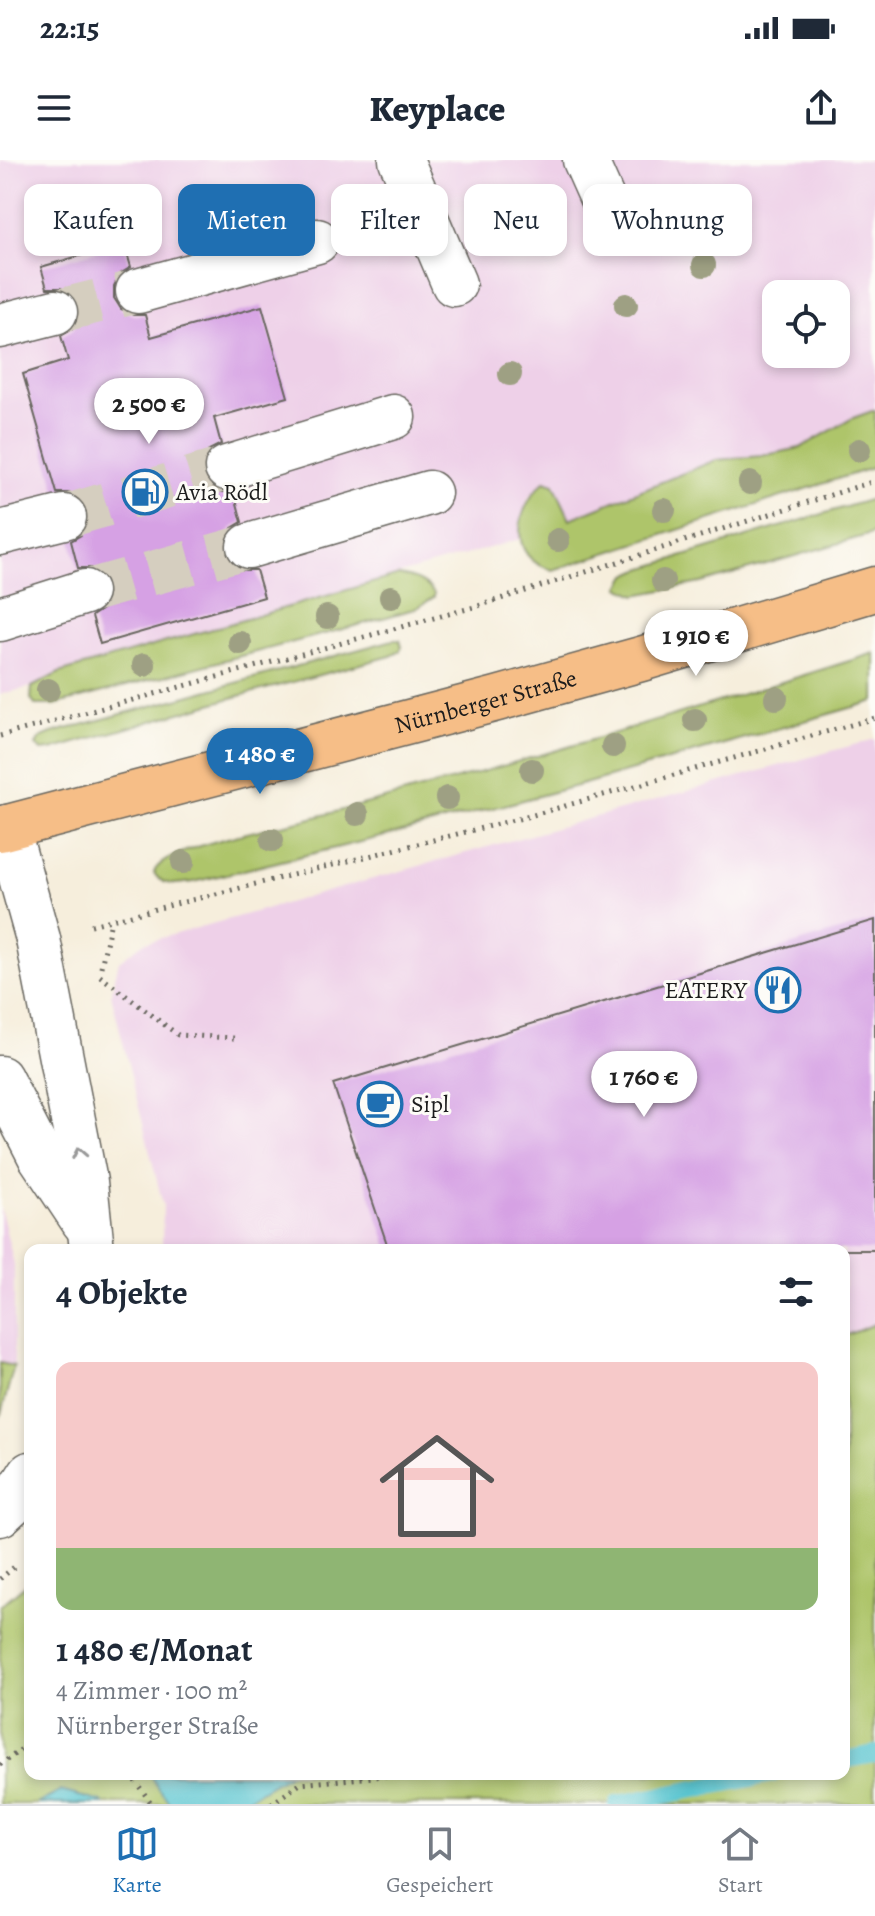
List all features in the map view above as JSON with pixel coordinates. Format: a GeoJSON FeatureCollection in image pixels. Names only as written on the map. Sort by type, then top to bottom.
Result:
{"type":"FeatureCollection","features":[{"type":"Feature","properties":{"kind":"main road","name":"Nürnberger Straße"},"geometry":{"type":"LineString","coordinates":[[4,828],[554,683],[875,589]]}},
{"type":"Feature","properties":{"kind":"lane"},"geometry":{"type":"LineString","coordinates":[[401,160],[454,284]]}},
{"type":"Feature","properties":{"kind":"lane"},"geometry":{"type":"LineString","coordinates":[[585,160],[596,184]]}},
{"type":"Feature","properties":{"kind":"lane"},"geometry":{"type":"LineString","coordinates":[[138,291],[317,241]]}},
{"type":"Feature","properties":{"kind":"lane"},"geometry":{"type":"LineString","coordinates":[[0,326],[55,312]]}},
{"type":"Feature","properties":{"kind":"lane"},"geometry":{"type":"LineString","coordinates":[[227,468],[393,417]]}},
{"type":"Feature","properties":{"kind":"lane"},"geometry":{"type":"LineString","coordinates":[[249,546],[429,493]]}},
{"type":"Feature","properties":{"kind":"lane"},"geometry":{"type":"LineString","coordinates":[[0,533],[64,517]]}},
{"type":"Feature","properties":{"kind":"lane"},"geometry":{"type":"LineString","coordinates":[[0,619],[85,592]]}},
{"type":"Feature","properties":{"kind":"lane"},"geometry":{"type":"LineString","coordinates":[[4,828],[38,939],[85,1182],[91,1240]]}},
{"type":"Feature","properties":{"kind":"lane"},"geometry":{"type":"LineString","coordinates":[[0,1078],[40,1156],[91,1240]]}},
{"type":"Feature","properties":{"kind":"lane"},"geometry":{"type":"LineString","coordinates":[[0,1514],[11,1504],[24,1483]]}},
{"type":"Feature","properties":{"kind":"path"},"geometry":{"type":"LineString","coordinates":[[0,736],[478,606],[875,481]]}},
{"type":"Feature","properties":{"kind":"path"},"geometry":{"type":"LineString","coordinates":[[99,923],[526,817],[875,718]]}},
{"type":"Feature","properties":{"kind":"path"},"geometry":{"type":"LineString","coordinates":[[99,976],[178,1035],[234,1038]]}},
{"type":"Feature","properties":{"kind":"path"},"geometry":{"type":"LineString","coordinates":[[0,1765],[24,1747]]}},
{"type":"Feature","properties":{"kind":"path"},"geometry":{"type":"LineString","coordinates":[[134,1780],[152,1804]]}},
{"type":"Feature","properties":{"kind":"path"},"geometry":{"type":"LineString","coordinates":[[271,1804],[300,1784],[342,1780]]}},
{"type":"Feature","properties":{"kind":"shaded area"},"geometry":{"type":"Polygon","coordinates":[[[0,160],[875,160],[875,410],[853,418],[800,448],[761,456],[716,460],[569,519],[545,481],[528,498],[519,525],[520,539],[75,668],[32,687],[0,694],[0,160]]]}},
{"type":"Feature","properties":{"kind":"shaded area"},"geometry":{"type":"Polygon","coordinates":[[[875,739],[875,1324],[850,1334],[850,1244],[162,1244],[163,1205],[111,994],[119,961],[143,943],[875,739]]]}},
{"type":"Feature","properties":{"kind":"shaded area"},"geometry":{"type":"Polygon","coordinates":[[[0,1207],[14,1264],[14,1366],[0,1418],[0,1207]]]}},
{"type":"Feature","properties":{"kind":"green space"},"geometry":{"type":"Polygon","coordinates":[[[875,410],[875,467],[553,570],[527,555],[522,544],[522,517],[527,504],[545,481],[554,484],[570,519],[716,460],[761,456],[800,448],[853,418],[875,410]]]}},
{"type":"Feature","properties":{"kind":"green space"},"geometry":{"type":"Polygon","coordinates":[[[875,498],[875,533],[701,583],[636,595],[620,587],[627,575],[638,570],[875,498]]]}},
{"type":"Feature","properties":{"kind":"green space"},"geometry":{"type":"Polygon","coordinates":[[[399,575],[423,583],[431,589],[434,597],[417,608],[366,623],[54,705],[35,705],[31,699],[32,687],[59,673],[399,575]]]}},
{"type":"Feature","properties":{"kind":"green space"},"geometry":{"type":"Polygon","coordinates":[[[400,640],[402,647],[391,656],[51,750],[41,751],[36,745],[40,738],[52,733],[400,640]]]}},
{"type":"Feature","properties":{"kind":"green space"},"geometry":{"type":"Polygon","coordinates":[[[875,653],[875,701],[584,784],[194,882],[167,883],[154,873],[175,855],[196,847],[519,761],[875,653]]]}},
{"type":"Feature","properties":{"kind":"green space"},"geometry":{"type":"Polygon","coordinates":[[[875,1324],[875,1804],[0,1804],[0,1606],[24,1586],[24,1780],[850,1780],[850,1334],[875,1324]]]}},
{"type":"Feature","properties":{"kind":"green space"},"geometry":{"type":"Polygon","coordinates":[[[0,1363],[14,1366],[0,1418],[0,1363]]]}},
{"type":"Feature","properties":{"kind":"water"},"geometry":{"type":"Polygon","coordinates":[[[153,1780],[279,1780],[239,1804],[170,1804],[153,1780]]]}},
{"type":"Feature","properties":{"kind":"water"},"geometry":{"type":"Polygon","coordinates":[[[61,1791],[102,1802],[103,1804],[37,1804],[61,1791]]]}},
{"type":"Feature","properties":{"kind":"building","name":"Avia Rödl"},"geometry":{"type":"Polygon","coordinates":[[[79,256],[128,256],[131,267],[120,274],[114,286],[114,298],[121,309],[133,315],[145,315],[151,337],[262,306],[288,397],[214,418],[221,444],[209,450],[203,463],[203,476],[211,487],[222,492],[234,492],[242,522],[232,528],[225,539],[225,554],[231,564],[242,570],[256,570],[264,597],[100,644],[92,616],[104,608],[109,598],[109,585],[101,573],[91,568],[78,568],[71,541],[81,535],[88,525],[88,510],[81,499],[72,493],[57,493],[23,374],[68,360],[61,336],[73,329],[79,318],[79,305],[73,295],[61,288],[47,288],[41,267],[79,256]]]}},
{"type":"Feature","properties":{"kind":"building"},"geometry":{"type":"Polygon","coordinates":[[[875,920],[875,1250],[850,1250],[850,1244],[387,1244],[333,1084],[875,920]]]}},
{"type":"Feature","properties":{"kind":"waterway"},"geometry":{"type":"LineString","coordinates":[[850,1759],[875,1754]]}},
{"type":"Feature","properties":{"kind":"waterway"},"geometry":{"type":"LineString","coordinates":[[618,1804],[741,1780]]}},
{"type":"Feature","properties":{"kind":"tunnel"},"geometry":{"type":"LineString","coordinates":[[55,312],[138,291]]}},
{"type":"Feature","properties":{"kind":"tunnel"},"geometry":{"type":"LineString","coordinates":[[64,517],[227,468]]}},
{"type":"Feature","properties":{"kind":"tunnel"},"geometry":{"type":"LineString","coordinates":[[85,592],[249,546]]}},
{"type":"Feature","properties":{"kind":"place","name":"Avia Rödl"},"geometry":{"type":"Point","coordinates":[145,492]}},
{"type":"Feature","properties":{"kind":"place","name":"EATERY"},"geometry":{"type":"Point","coordinates":[778,990]}},
{"type":"Feature","properties":{"kind":"place","name":"Sipl"},"geometry":{"type":"Point","coordinates":[380,1104]}}]}
